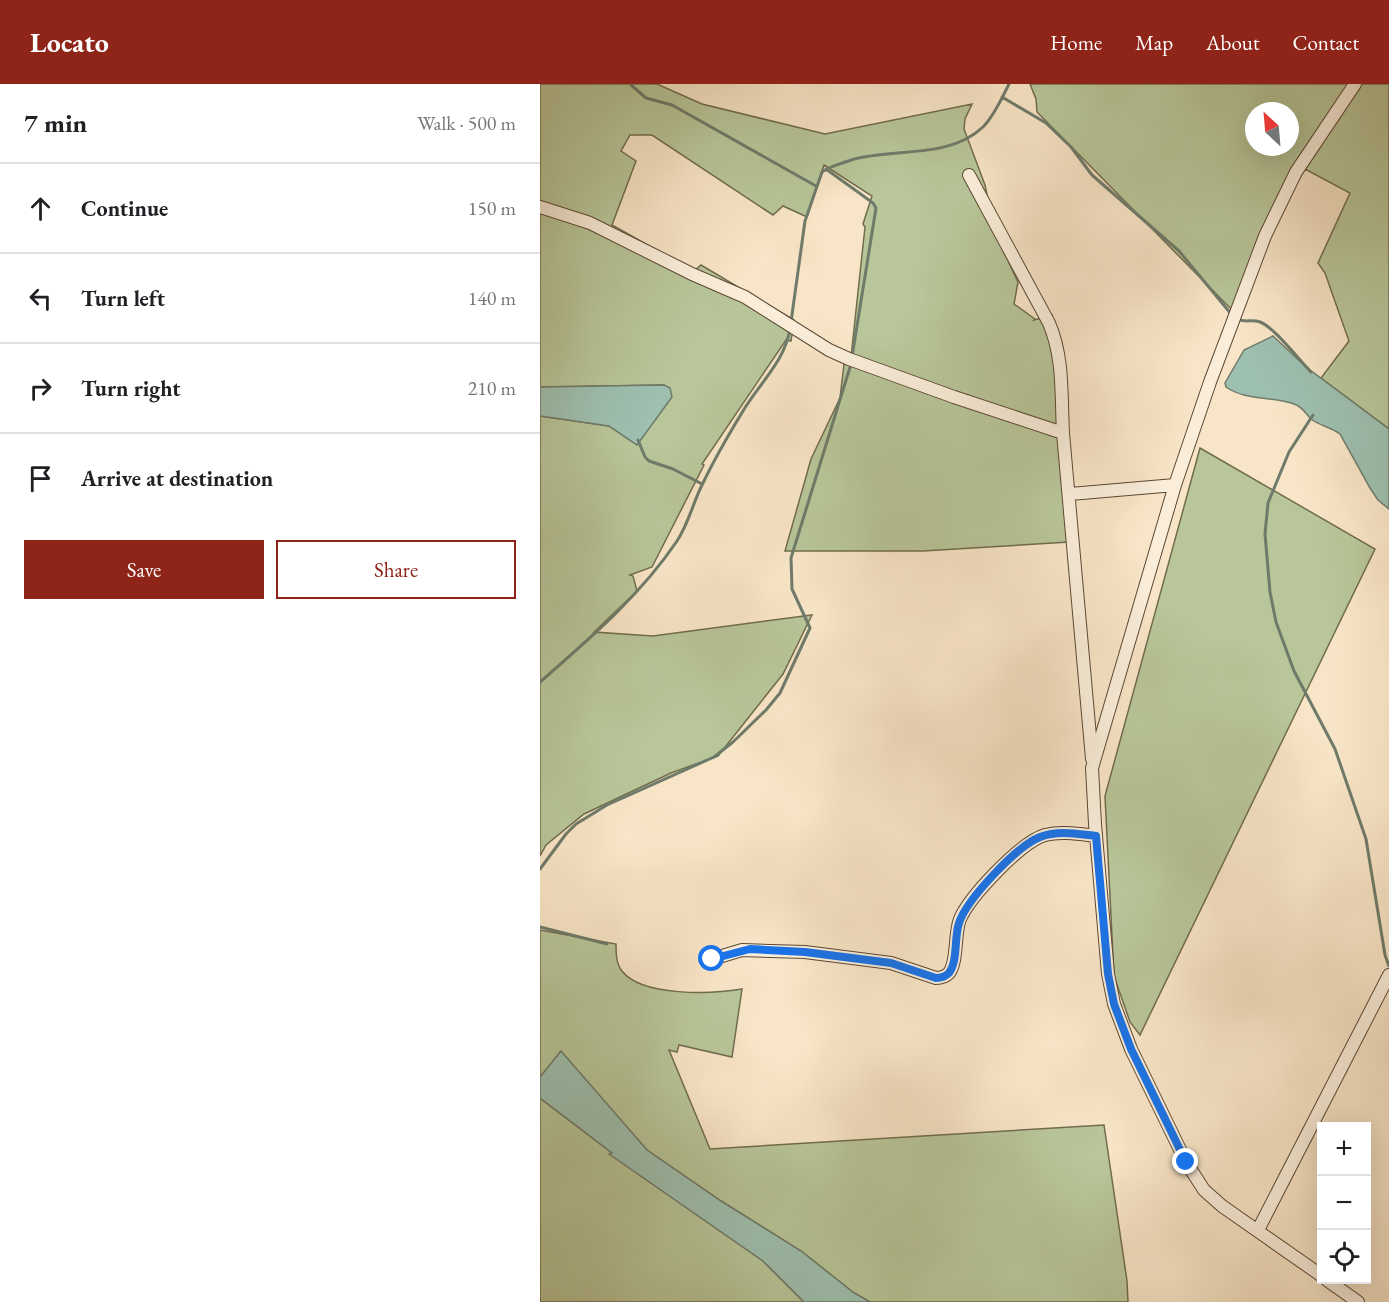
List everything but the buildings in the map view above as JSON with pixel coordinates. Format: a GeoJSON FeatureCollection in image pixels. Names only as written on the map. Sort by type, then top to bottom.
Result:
{"type":"FeatureCollection","features":[{"type":"Feature","properties":{"kind":"street"},"geometry":{"type":"LineString","coordinates":[[1092,768],[1175,485],[1210,382],[1278,209],[1296,172],[1355,84]]}},
{"type":"Feature","properties":{"kind":"street"},"geometry":{"type":"LineString","coordinates":[[969,175],[1050,323],[1057,341],[1096,836],[1108,974],[1114,1004],[1131,1049],[1204,1190],[1222,1206],[1317,1272]]}},
{"type":"Feature","properties":{"kind":"street"},"geometry":{"type":"LineString","coordinates":[[540,207],[590,223],[692,274],[745,297],[812,340],[849,359],[1027,423],[1063,433]]}},
{"type":"Feature","properties":{"kind":"street"},"geometry":{"type":"LineString","coordinates":[[1070,494],[1175,485]]}},
{"type":"Feature","properties":{"kind":"street"},"geometry":{"type":"LineString","coordinates":[[712,959],[750,949],[805,952],[891,963],[936,978],[944,977],[949,972],[952,963],[956,931],[961,917],[985,885],[1017,852],[1029,842],[1053,833],[1096,836]]}},
{"type":"Feature","properties":{"kind":"street"},"geometry":{"type":"LineString","coordinates":[[1257,1230],[1389,975]]}},
{"type":"Feature","properties":{"kind":"street"},"geometry":{"type":"LineString","coordinates":[[1333,1284],[1358,1302]]}},
{"type":"Feature","properties":{"kind":"shaded area"},"geometry":{"type":"Polygon","coordinates":[[[540,84],[657,84],[702,104],[825,134],[972,104],[965,119],[964,129],[985,185],[995,233],[1018,282],[1014,304],[1034,320],[1052,315],[1069,542],[923,551],[785,551],[811,459],[840,398],[845,356],[851,357],[865,227],[863,224],[872,196],[824,165],[807,217],[783,206],[773,215],[652,135],[630,135],[621,151],[636,161],[612,225],[694,271],[701,265],[794,320],[791,341],[786,340],[702,464],[704,465],[652,567],[630,575],[633,576],[637,591],[594,632],[653,636],[812,615],[783,674],[718,756],[671,773],[584,814],[546,845],[540,856],[540,416],[609,426],[637,445],[664,385],[540,387],[540,84]]]}},
{"type":"Feature","properties":{"kind":"shaded area"},"geometry":{"type":"Polygon","coordinates":[[[1030,84],[1389,84],[1389,429],[1321,378],[1349,341],[1325,273],[1318,263],[1350,193],[1305,169],[1263,242],[1235,313],[1037,112],[1036,99],[1030,84]]]}},
{"type":"Feature","properties":{"kind":"shaded area"},"geometry":{"type":"Polygon","coordinates":[[[1273,336],[1306,367],[1389,429],[1389,509],[1378,500],[1370,488],[1340,434],[1311,419],[1297,405],[1242,394],[1226,387],[1225,383],[1244,350],[1273,336]]]}},
{"type":"Feature","properties":{"kind":"shaded area"},"geometry":{"type":"Polygon","coordinates":[[[664,385],[670,388],[672,397],[637,445],[609,426],[540,416],[540,387],[664,385]]]}},
{"type":"Feature","properties":{"kind":"shaded area"},"geometry":{"type":"Polygon","coordinates":[[[1200,448],[1375,549],[1140,1035],[1130,1022],[1114,976],[1105,796],[1200,448]]]}},
{"type":"Feature","properties":{"kind":"shaded area"},"geometry":{"type":"Polygon","coordinates":[[[540,930],[616,944],[617,958],[622,971],[645,985],[678,992],[742,989],[732,1057],[679,1045],[677,1052],[669,1050],[710,1149],[1104,1125],[1127,1281],[1128,1302],[870,1302],[854,1293],[801,1251],[721,1201],[647,1150],[604,1102],[540,1077],[540,930]]]}},
{"type":"Feature","properties":{"kind":"shaded area"},"geometry":{"type":"Polygon","coordinates":[[[561,1051],[647,1150],[721,1201],[801,1251],[854,1293],[870,1302],[804,1302],[763,1261],[609,1154],[612,1153],[540,1098],[540,1077],[561,1051]]]}},
{"type":"Feature","properties":{"kind":"shaded area"},"geometry":{"type":"Polygon","coordinates":[[[540,1098],[612,1153],[610,1154],[763,1261],[804,1302],[540,1302],[540,1098]]]}},
{"type":"Feature","properties":{"kind":"waterway"},"geometry":{"type":"LineString","coordinates":[[630,84],[646,98],[672,105],[816,186]]}},
{"type":"Feature","properties":{"kind":"waterway"},"geometry":{"type":"LineString","coordinates":[[791,322],[805,221],[822,172],[851,160],[868,156],[937,149],[969,137],[991,118],[1009,84]]}},
{"type":"Feature","properties":{"kind":"waterway"},"geometry":{"type":"LineString","coordinates":[[1002,97],[1046,123],[1071,147],[1092,175],[1179,251],[1232,315]]}},
{"type":"Feature","properties":{"kind":"waterway"},"geometry":{"type":"LineString","coordinates":[[826,169],[873,203],[876,208],[852,357]]}},
{"type":"Feature","properties":{"kind":"waterway"},"geometry":{"type":"LineString","coordinates":[[1237,319],[1257,321],[1266,325],[1311,372]]}},
{"type":"Feature","properties":{"kind":"waterway"},"geometry":{"type":"LineString","coordinates":[[540,682],[630,598],[677,541],[712,464],[743,411],[778,361],[790,328]]}},
{"type":"Feature","properties":{"kind":"waterway"},"geometry":{"type":"LineString","coordinates":[[540,869],[576,824],[607,805],[714,757],[733,742],[780,693],[810,628],[792,589],[791,558],[851,364]]}},
{"type":"Feature","properties":{"kind":"waterway"},"geometry":{"type":"LineString","coordinates":[[1313,415],[1289,452],[1268,503],[1265,534],[1270,592],[1276,622],[1294,671],[1335,749],[1366,839],[1385,955],[1389,966]]}},
{"type":"Feature","properties":{"kind":"waterway"},"geometry":{"type":"LineString","coordinates":[[638,440],[649,461],[673,469],[702,484]]}},
{"type":"Feature","properties":{"kind":"waterway"},"geometry":{"type":"LineString","coordinates":[[540,927],[607,944]]}},
{"type":"Feature","properties":{"kind":"route"},"geometry":{"type":"LineString","coordinates":[[712,959],[750,949],[805,952],[891,963],[936,978],[944,977],[949,972],[952,963],[956,931],[961,917],[971,901],[1017,852],[1029,842],[1053,833],[1096,836],[1108,974],[1114,1004],[1131,1049],[1186,1162]]}}]}
